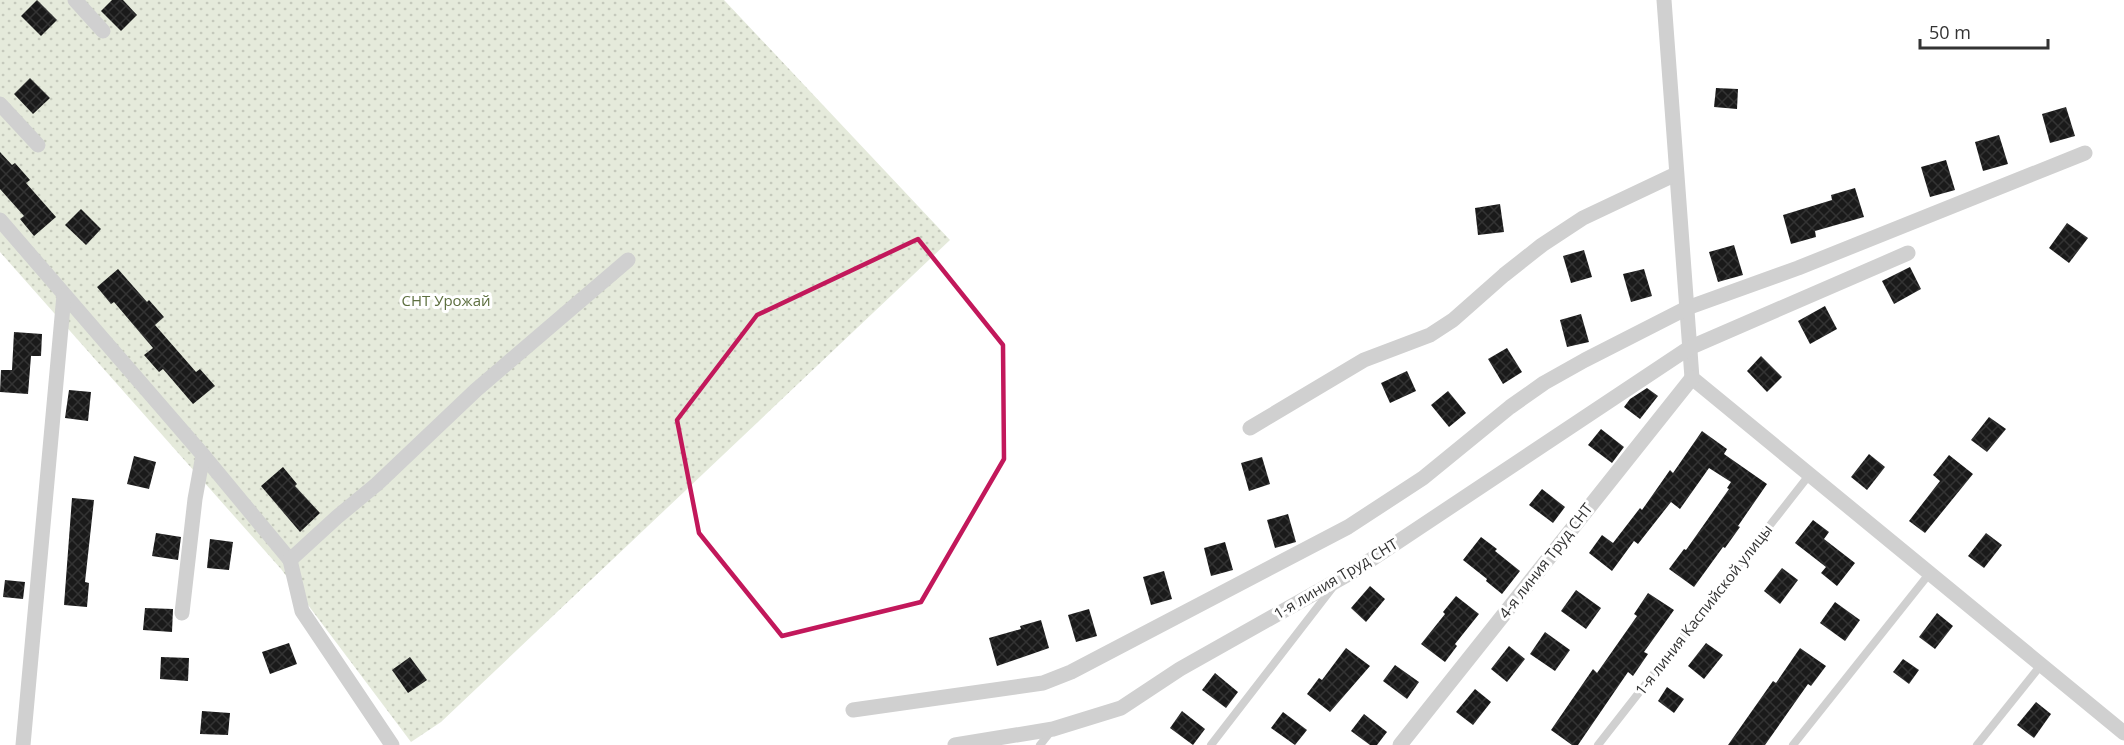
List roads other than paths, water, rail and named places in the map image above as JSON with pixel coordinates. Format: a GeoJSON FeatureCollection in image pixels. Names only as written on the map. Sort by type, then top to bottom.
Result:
{"type":"FeatureCollection","features":[{"type":"Feature","properties":{"kind":"street"},"geometry":{"type":"LineString","coordinates":[[75,0],[103,31]]}},
{"type":"Feature","properties":{"kind":"street"},"geometry":{"type":"LineString","coordinates":[[1664,0],[1692,378],[2124,733]]}},
{"type":"Feature","properties":{"kind":"street"},"geometry":{"type":"LineString","coordinates":[[0,104],[38,146]]}},
{"type":"Feature","properties":{"kind":"street"},"geometry":{"type":"LineString","coordinates":[[853,710],[1043,683],[1071,672],[1348,527],[1424,478],[1510,406],[1544,383],[1687,308],[1798,268],[2085,153]]}},
{"type":"Feature","properties":{"kind":"street"},"geometry":{"type":"LineString","coordinates":[[1251,428],[1364,360],[1430,335],[1453,320],[1527,257],[1582,218],[1676,174]]}},
{"type":"Feature","properties":{"kind":"street"},"geometry":{"type":"LineString","coordinates":[[0,220],[203,455],[290,560],[302,611],[392,745]]}},
{"type":"Feature","properties":{"kind":"street","name":"1-я линия Труд СНТ"},"geometry":{"type":"LineString","coordinates":[[955,745],[1053,729],[1121,708],[1180,669],[1339,579],[1448,510],[1689,348],[1908,253]]}},
{"type":"Feature","properties":{"kind":"street"},"geometry":{"type":"LineString","coordinates":[[290,560],[377,484],[476,390],[628,260]]}},
{"type":"Feature","properties":{"kind":"street"},"geometry":{"type":"LineString","coordinates":[[23,745],[64,295]]}},
{"type":"Feature","properties":{"kind":"street","name":"4-я линия Труд СНТ"},"geometry":{"type":"LineString","coordinates":[[1400,745],[1692,378]]}},
{"type":"Feature","properties":{"kind":"street"},"geometry":{"type":"LineString","coordinates":[[182,613],[195,499],[203,455]]}},
{"type":"Feature","properties":{"kind":"lane","name":"1-я линия Каспийской улицы"},"geometry":{"type":"LineString","coordinates":[[1598,745],[1810,474]]}},
{"type":"Feature","properties":{"kind":"lane"},"geometry":{"type":"LineString","coordinates":[[1792,745],[1929,574]]}},
{"type":"Feature","properties":{"kind":"lane"},"geometry":{"type":"LineString","coordinates":[[1211,745],[1339,579]]}},
{"type":"Feature","properties":{"kind":"lane"},"geometry":{"type":"LineString","coordinates":[[1977,745],[2041,665]]}},
{"type":"Feature","properties":{"kind":"lane"},"geometry":{"type":"LineString","coordinates":[[1040,745],[1053,729]]}},
{"type":"Feature","properties":{"kind":"park label","name":"СНТ Урожай"},"geometry":{"type":"Point","coordinates":[446,301]}}]}
